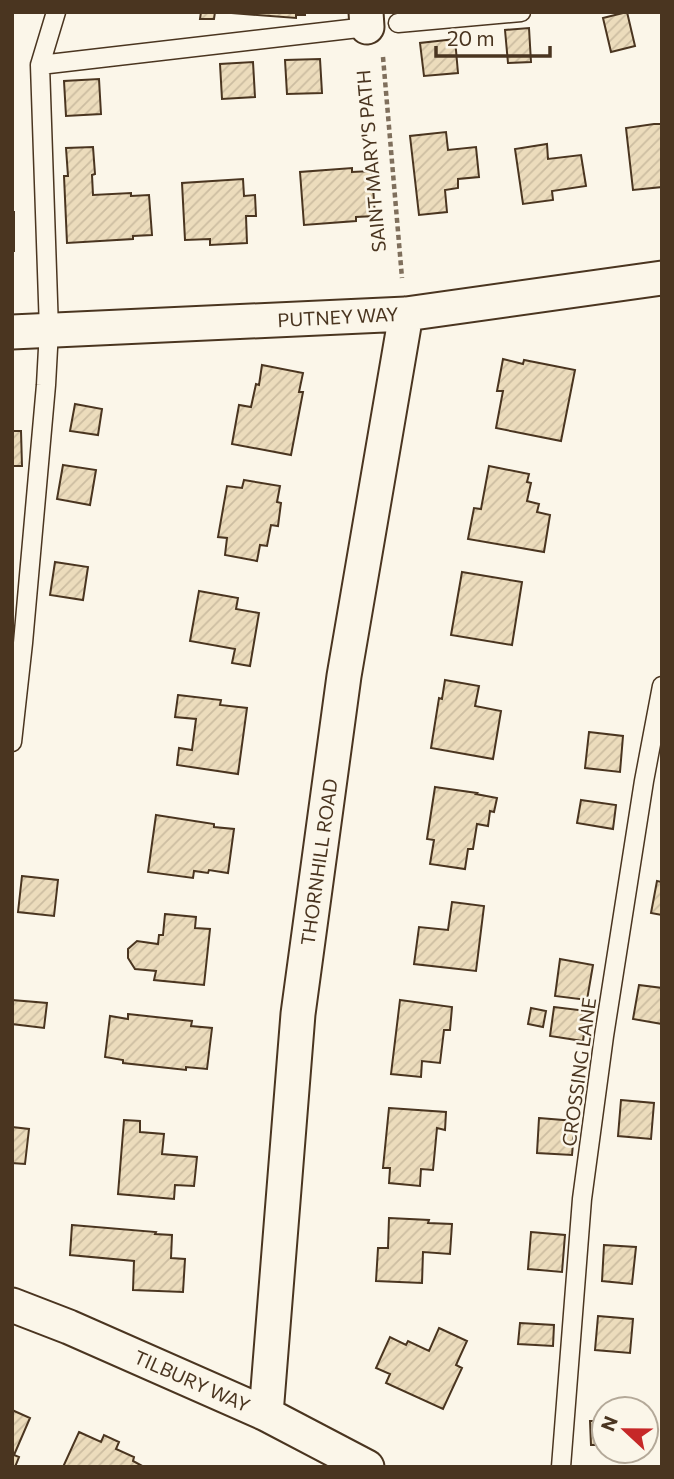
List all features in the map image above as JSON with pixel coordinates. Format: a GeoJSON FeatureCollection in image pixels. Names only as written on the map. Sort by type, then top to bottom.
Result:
{"type":"FeatureCollection","features":[{"type":"Feature","properties":{"kind":"street","name":"PUTNEY WAY"},"geometry":{"type":"LineString","coordinates":[[12,332],[406,314],[662,278]]}},
{"type":"Feature","properties":{"kind":"street","name":"THORNHILL ROAD"},"geometry":{"type":"LineString","coordinates":[[266,1414],[298,1014],[344,676],[406,314]]}},
{"type":"Feature","properties":{"kind":"street","name":"TILBURY WAY"},"geometry":{"type":"LineString","coordinates":[[12,1305],[69,1326],[266,1414],[367,1467]]}},
{"type":"Feature","properties":{"kind":"lane"},"geometry":{"type":"LineString","coordinates":[[12,742],[46,386],[48,330],[40,65],[57,12]]}},
{"type":"Feature","properties":{"kind":"lane"},"geometry":{"type":"LineString","coordinates":[[40,65],[521,12]]}},
{"type":"Feature","properties":{"kind":"lane","name":"CROSSING LANE"},"geometry":{"type":"LineString","coordinates":[[561,1467],[584,1185],[604,1036],[644,781],[662,686]]}},
{"type":"Feature","properties":{"kind":"path","name":"SAINT MARY'S PATH"},"geometry":{"type":"LineString","coordinates":[[378,28],[402,281]]}},
{"type":"Feature","properties":{"kind":"building"},"geometry":{"type":"Polygon","coordinates":[[[201,12],[215,12],[214,19],[200,19],[201,12]]]}},
{"type":"Feature","properties":{"kind":"building"},"geometry":{"type":"Polygon","coordinates":[[[219,12],[305,12],[305,15],[296,15],[296,18],[219,12]]]}},
{"type":"Feature","properties":{"kind":"building"},"geometry":{"type":"Polygon","coordinates":[[[627,12],[635,46],[611,52],[603,18],[627,12]]]}},
{"type":"Feature","properties":{"kind":"building"},"geometry":{"type":"Polygon","coordinates":[[[529,28],[531,62],[508,63],[505,30],[529,28]]]}},
{"type":"Feature","properties":{"kind":"building"},"geometry":{"type":"Polygon","coordinates":[[[455,39],[458,73],[424,76],[420,43],[455,39]]]}},
{"type":"Feature","properties":{"kind":"building"},"geometry":{"type":"Polygon","coordinates":[[[320,59],[322,93],[287,94],[285,60],[320,59]]]}},
{"type":"Feature","properties":{"kind":"building"},"geometry":{"type":"Polygon","coordinates":[[[253,62],[255,97],[222,99],[220,64],[253,62]]]}},
{"type":"Feature","properties":{"kind":"building"},"geometry":{"type":"Polygon","coordinates":[[[99,79],[101,114],[66,116],[64,81],[99,79]]]}},
{"type":"Feature","properties":{"kind":"building"},"geometry":{"type":"Polygon","coordinates":[[[662,124],[662,187],[633,190],[626,128],[662,124]]]}},
{"type":"Feature","properties":{"kind":"building"},"geometry":{"type":"Polygon","coordinates":[[[446,132],[448,150],[476,147],[479,177],[458,179],[458,188],[445,190],[447,212],[419,215],[410,136],[446,132]]]}},
{"type":"Feature","properties":{"kind":"building"},"geometry":{"type":"Polygon","coordinates":[[[547,144],[548,159],[581,155],[586,186],[552,191],[553,200],[523,204],[515,149],[547,144]]]}},
{"type":"Feature","properties":{"kind":"building"},"geometry":{"type":"Polygon","coordinates":[[[93,147],[93,195],[149,195],[152,235],[133,236],[133,239],[67,243],[64,176],[68,176],[66,148],[93,147]]]}},
{"type":"Feature","properties":{"kind":"building"},"geometry":{"type":"Polygon","coordinates":[[[352,168],[352,172],[372,171],[375,216],[356,217],[356,221],[304,225],[300,172],[352,168]]]}},
{"type":"Feature","properties":{"kind":"building"},"geometry":{"type":"Polygon","coordinates":[[[243,179],[244,196],[255,195],[256,216],[246,216],[247,243],[210,245],[210,239],[185,240],[182,183],[243,179]]]}},
{"type":"Feature","properties":{"kind":"building"},"geometry":{"type":"Polygon","coordinates":[[[14,212],[14,251],[12,251],[14,212]]]}},
{"type":"Feature","properties":{"kind":"building"},"geometry":{"type":"Polygon","coordinates":[[[503,359],[523,364],[524,360],[575,370],[561,441],[496,428],[503,391],[497,391],[503,359]]]}},
{"type":"Feature","properties":{"kind":"building"},"geometry":{"type":"Polygon","coordinates":[[[262,365],[303,373],[299,392],[303,392],[291,455],[232,444],[239,405],[251,407],[256,384],[259,385],[262,365]]]}},
{"type":"Feature","properties":{"kind":"building"},"geometry":{"type":"Polygon","coordinates":[[[75,404],[102,409],[98,435],[70,431],[75,404]]]}},
{"type":"Feature","properties":{"kind":"building"},"geometry":{"type":"Polygon","coordinates":[[[12,431],[21,431],[22,466],[12,466],[12,431]]]}},
{"type":"Feature","properties":{"kind":"building"},"geometry":{"type":"Polygon","coordinates":[[[63,465],[96,470],[90,505],[57,499],[63,465]]]}},
{"type":"Feature","properties":{"kind":"building"},"geometry":{"type":"Polygon","coordinates":[[[489,466],[529,474],[527,482],[531,483],[527,501],[539,504],[537,512],[550,515],[544,552],[468,539],[474,508],[481,509],[489,466]]]}},
{"type":"Feature","properties":{"kind":"building"},"geometry":{"type":"Polygon","coordinates":[[[244,480],[280,486],[277,502],[281,503],[278,526],[271,525],[267,546],[260,545],[257,561],[225,555],[227,538],[218,537],[227,486],[242,488],[244,480]]]}},
{"type":"Feature","properties":{"kind":"building"},"geometry":{"type":"Polygon","coordinates":[[[55,562],[88,567],[83,600],[50,595],[55,562]]]}},
{"type":"Feature","properties":{"kind":"building"},"geometry":{"type":"Polygon","coordinates":[[[462,572],[522,582],[512,645],[451,635],[462,572]]]}},
{"type":"Feature","properties":{"kind":"building"},"geometry":{"type":"Polygon","coordinates":[[[199,591],[238,598],[236,609],[259,613],[250,666],[232,663],[235,649],[190,641],[199,591]]]}},
{"type":"Feature","properties":{"kind":"building"},"geometry":{"type":"Polygon","coordinates":[[[445,680],[479,686],[475,706],[501,711],[493,759],[431,748],[439,698],[442,699],[445,680]]]}},
{"type":"Feature","properties":{"kind":"building"},"geometry":{"type":"Polygon","coordinates":[[[178,695],[221,700],[220,705],[247,708],[238,774],[177,765],[179,748],[192,750],[196,719],[175,717],[178,695]]]}},
{"type":"Feature","properties":{"kind":"building"},"geometry":{"type":"Polygon","coordinates":[[[589,732],[623,736],[620,772],[585,768],[589,732]]]}},
{"type":"Feature","properties":{"kind":"building"},"geometry":{"type":"Polygon","coordinates":[[[435,787],[497,798],[494,812],[490,811],[488,826],[477,824],[473,849],[468,849],[465,869],[430,864],[434,840],[427,839],[435,787]]]}},
{"type":"Feature","properties":{"kind":"building"},"geometry":{"type":"Polygon","coordinates":[[[581,800],[616,805],[613,829],[577,823],[581,800]]]}},
{"type":"Feature","properties":{"kind":"building"},"geometry":{"type":"Polygon","coordinates":[[[156,815],[234,829],[228,873],[194,871],[193,878],[148,872],[156,815]]]}},
{"type":"Feature","properties":{"kind":"building"},"geometry":{"type":"Polygon","coordinates":[[[22,876],[58,880],[54,916],[18,912],[22,876]]]}},
{"type":"Feature","properties":{"kind":"building"},"geometry":{"type":"Polygon","coordinates":[[[657,881],[662,882],[662,915],[651,913],[657,881]]]}},
{"type":"Feature","properties":{"kind":"building"},"geometry":{"type":"Polygon","coordinates":[[[452,902],[484,906],[476,971],[414,964],[419,927],[448,930],[452,902]]]}},
{"type":"Feature","properties":{"kind":"building"},"geometry":{"type":"Polygon","coordinates":[[[165,914],[196,917],[195,928],[210,929],[204,985],[154,980],[156,971],[135,969],[128,958],[128,949],[137,941],[158,944],[159,935],[163,935],[165,914]]]}},
{"type":"Feature","properties":{"kind":"building"},"geometry":{"type":"Polygon","coordinates":[[[560,959],[593,965],[587,1000],[555,996],[560,959]]]}},
{"type":"Feature","properties":{"kind":"building"},"geometry":{"type":"Polygon","coordinates":[[[639,985],[662,988],[662,1024],[633,1019],[639,985]]]}},
{"type":"Feature","properties":{"kind":"building"},"geometry":{"type":"Polygon","coordinates":[[[12,1000],[47,1003],[44,1028],[12,1024],[12,1000]]]}},
{"type":"Feature","properties":{"kind":"building"},"geometry":{"type":"Polygon","coordinates":[[[400,1000],[452,1007],[450,1030],[444,1030],[440,1063],[422,1061],[421,1077],[391,1074],[400,1000]]]}},
{"type":"Feature","properties":{"kind":"building"},"geometry":{"type":"Polygon","coordinates":[[[554,1007],[587,1011],[583,1041],[550,1036],[554,1007]]]}},
{"type":"Feature","properties":{"kind":"building"},"geometry":{"type":"Polygon","coordinates":[[[531,1008],[546,1011],[543,1027],[528,1024],[531,1008]]]}},
{"type":"Feature","properties":{"kind":"building"},"geometry":{"type":"Polygon","coordinates":[[[128,1014],[192,1021],[191,1026],[212,1028],[207,1069],[186,1067],[186,1070],[123,1063],[123,1060],[105,1057],[110,1016],[128,1019],[128,1014]]]}},
{"type":"Feature","properties":{"kind":"building"},"geometry":{"type":"Polygon","coordinates":[[[621,1100],[654,1103],[651,1139],[618,1136],[621,1100]]]}},
{"type":"Feature","properties":{"kind":"building"},"geometry":{"type":"Polygon","coordinates":[[[389,1108],[446,1112],[445,1130],[437,1128],[433,1170],[421,1169],[420,1186],[389,1183],[390,1168],[383,1168],[389,1108]]]}},
{"type":"Feature","properties":{"kind":"building"},"geometry":{"type":"Polygon","coordinates":[[[539,1118],[575,1121],[572,1155],[537,1153],[539,1118]]]}},
{"type":"Feature","properties":{"kind":"building"},"geometry":{"type":"Polygon","coordinates":[[[124,1120],[140,1121],[140,1132],[164,1134],[162,1154],[197,1157],[194,1186],[175,1185],[174,1199],[118,1194],[124,1120]]]}},
{"type":"Feature","properties":{"kind":"building"},"geometry":{"type":"Polygon","coordinates":[[[12,1127],[29,1129],[25,1164],[12,1163],[12,1127]]]}},
{"type":"Feature","properties":{"kind":"building"},"geometry":{"type":"Polygon","coordinates":[[[389,1218],[452,1224],[450,1254],[423,1252],[422,1283],[376,1281],[378,1248],[388,1248],[389,1218]]]}},
{"type":"Feature","properties":{"kind":"building"},"geometry":{"type":"Polygon","coordinates":[[[72,1225],[172,1235],[171,1258],[185,1259],[183,1292],[133,1290],[134,1261],[70,1255],[72,1225]]]}},
{"type":"Feature","properties":{"kind":"building"},"geometry":{"type":"Polygon","coordinates":[[[531,1232],[565,1235],[562,1272],[528,1269],[531,1232]]]}},
{"type":"Feature","properties":{"kind":"building"},"geometry":{"type":"Polygon","coordinates":[[[604,1245],[636,1247],[632,1284],[602,1281],[604,1245]]]}},
{"type":"Feature","properties":{"kind":"building"},"geometry":{"type":"Polygon","coordinates":[[[598,1316],[633,1319],[630,1353],[595,1350],[598,1316]]]}},
{"type":"Feature","properties":{"kind":"building"},"geometry":{"type":"Polygon","coordinates":[[[520,1323],[554,1325],[553,1346],[518,1344],[520,1323]]]}},
{"type":"Feature","properties":{"kind":"building"},"geometry":{"type":"Polygon","coordinates":[[[439,1328],[467,1341],[456,1365],[462,1368],[443,1409],[386,1383],[390,1374],[376,1368],[390,1337],[406,1345],[408,1341],[429,1351],[439,1328]]]}},
{"type":"Feature","properties":{"kind":"building"},"geometry":{"type":"Polygon","coordinates":[[[12,1410],[30,1418],[14,1455],[19,1457],[15,1467],[12,1467],[12,1410]]]}},
{"type":"Feature","properties":{"kind":"building"},"geometry":{"type":"Polygon","coordinates":[[[79,1432],[101,1442],[104,1435],[119,1442],[116,1449],[134,1457],[133,1461],[144,1467],[63,1467],[79,1432]]]}}]}
